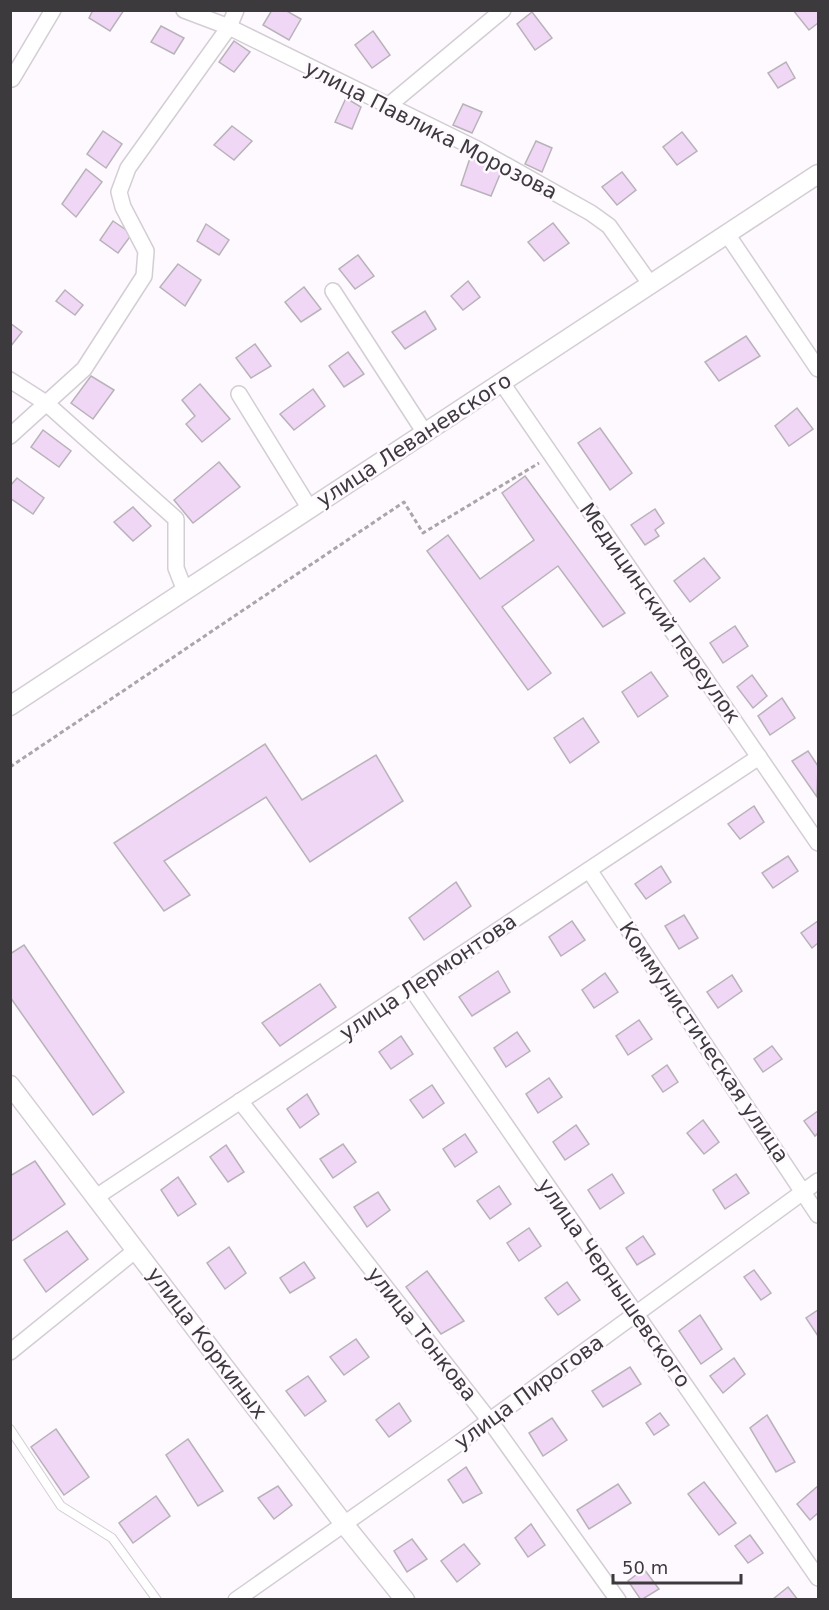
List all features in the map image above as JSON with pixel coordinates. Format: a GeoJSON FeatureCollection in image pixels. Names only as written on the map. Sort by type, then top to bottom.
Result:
{"type":"FeatureCollection","features":[{"type":"Feature","properties":{"kind":"street"},"geometry":{"type":"LineString","coordinates":[[12,79],[53,10]]}},
{"type":"Feature","properties":{"kind":"street","name":"улица Павлика Морозова"},"geometry":{"type":"LineString","coordinates":[[184,10],[229,27],[477,149],[591,213],[609,226],[651,285]]}},
{"type":"Feature","properties":{"kind":"street"},"geometry":{"type":"LineString","coordinates":[[10,436],[84,369],[144,276],[146,251],[123,207],[120,192],[128,168],[229,27],[236,10]]}},
{"type":"Feature","properties":{"kind":"street"},"geometry":{"type":"LineString","coordinates":[[388,106],[503,10]]}},
{"type":"Feature","properties":{"kind":"street","name":"улица Леваневского"},"geometry":{"type":"LineString","coordinates":[[10,706],[819,174]]}},
{"type":"Feature","properties":{"kind":"street"},"geometry":{"type":"LineString","coordinates":[[727,234],[819,369]]}},
{"type":"Feature","properties":{"kind":"street"},"geometry":{"type":"LineString","coordinates":[[333,291],[425,433]]}},
{"type":"Feature","properties":{"kind":"street"},"geometry":{"type":"LineString","coordinates":[[10,380],[46,404],[176,519],[176,568],[185,591]]}},
{"type":"Feature","properties":{"kind":"street","name":"Медицинский переулок"},"geometry":{"type":"LineString","coordinates":[[502,383],[819,843]]}},
{"type":"Feature","properties":{"kind":"street"},"geometry":{"type":"LineString","coordinates":[[239,394],[310,509]]}},
{"type":"Feature","properties":{"kind":"street","name":"улица Лермонтова"},"geometry":{"type":"LineString","coordinates":[[96,1197],[759,757]]}},
{"type":"Feature","properties":{"kind":"street","name":"Коммунистическая улица"},"geometry":{"type":"LineString","coordinates":[[589,870],[819,1215]]}},
{"type":"Feature","properties":{"kind":"street","name":"улица Чернышевского"},"geometry":{"type":"LineString","coordinates":[[411,988],[819,1578]]}},
{"type":"Feature","properties":{"kind":"street","name":"улица Коркиных"},"geometry":{"type":"LineString","coordinates":[[10,1085],[344,1524],[405,1599]]}},
{"type":"Feature","properties":{"kind":"street","name":"улица Тонкова"},"geometry":{"type":"LineString","coordinates":[[240,1101],[490,1421],[618,1599]]}},
{"type":"Feature","properties":{"kind":"street","name":"улица Пирогова"},"geometry":{"type":"LineString","coordinates":[[236,1599],[490,1421],[819,1180]]}},
{"type":"Feature","properties":{"kind":"street"},"geometry":{"type":"LineString","coordinates":[[10,1352],[136,1250]]}},
{"type":"Feature","properties":{"kind":"lane"},"geometry":{"type":"LineString","coordinates":[[10,1429],[61,1506],[112,1538],[157,1599]]}},
{"type":"Feature","properties":{"kind":"path"},"geometry":{"type":"LineString","coordinates":[[10,767],[404,502],[423,533],[552,456]]}},
{"type":"Feature","properties":{"kind":"building"},"geometry":{"type":"Polygon","coordinates":[[[93,10],[124,10],[110,31],[89,18],[93,10]]]}},
{"type":"Feature","properties":{"kind":"building"},"geometry":{"type":"Polygon","coordinates":[[[272,10],[285,10],[301,19],[289,40],[263,25],[272,10]]]}},
{"type":"Feature","properties":{"kind":"building"},"geometry":{"type":"Polygon","coordinates":[[[793,10],[818,10],[818,23],[809,30],[793,10]]]}},
{"type":"Feature","properties":{"kind":"building"},"geometry":{"type":"Polygon","coordinates":[[[532,12],[552,38],[535,50],[517,24],[532,12]]]}},
{"type":"Feature","properties":{"kind":"building"},"geometry":{"type":"Polygon","coordinates":[[[161,26],[184,38],[174,54],[151,42],[161,26]]]}},
{"type":"Feature","properties":{"kind":"building"},"geometry":{"type":"Polygon","coordinates":[[[373,31],[390,55],[372,68],[355,45],[373,31]]]}},
{"type":"Feature","properties":{"kind":"building"},"geometry":{"type":"Polygon","coordinates":[[[234,41],[250,52],[234,72],[219,62],[234,41]]]}},
{"type":"Feature","properties":{"kind":"building"},"geometry":{"type":"Polygon","coordinates":[[[786,62],[795,78],[778,88],[768,73],[786,62]]]}},
{"type":"Feature","properties":{"kind":"building"},"geometry":{"type":"Polygon","coordinates":[[[346,98],[361,107],[352,129],[335,122],[346,98]]]}},
{"type":"Feature","properties":{"kind":"building"},"geometry":{"type":"Polygon","coordinates":[[[463,104],[482,112],[472,133],[453,125],[463,104]]]}},
{"type":"Feature","properties":{"kind":"building"},"geometry":{"type":"Polygon","coordinates":[[[232,126],[252,141],[234,160],[214,145],[232,126]]]}},
{"type":"Feature","properties":{"kind":"building"},"geometry":{"type":"Polygon","coordinates":[[[103,131],[122,144],[106,168],[87,154],[103,131]]]}},
{"type":"Feature","properties":{"kind":"building"},"geometry":{"type":"Polygon","coordinates":[[[682,132],[697,151],[677,165],[663,147],[682,132]]]}},
{"type":"Feature","properties":{"kind":"building"},"geometry":{"type":"Polygon","coordinates":[[[536,141],[552,148],[542,172],[525,164],[536,141]]]}},
{"type":"Feature","properties":{"kind":"building"},"geometry":{"type":"Polygon","coordinates":[[[470,158],[501,172],[491,196],[461,185],[470,158]]]}},
{"type":"Feature","properties":{"kind":"building"},"geometry":{"type":"Polygon","coordinates":[[[86,169],[102,182],[76,217],[62,204],[86,169]]]}},
{"type":"Feature","properties":{"kind":"building"},"geometry":{"type":"Polygon","coordinates":[[[622,172],[636,190],[617,205],[602,187],[622,172]]]}},
{"type":"Feature","properties":{"kind":"building"},"geometry":{"type":"Polygon","coordinates":[[[113,221],[132,234],[118,253],[100,240],[113,221]]]}},
{"type":"Feature","properties":{"kind":"building"},"geometry":{"type":"Polygon","coordinates":[[[553,223],[569,243],[544,261],[528,242],[553,223]]]}},
{"type":"Feature","properties":{"kind":"building"},"geometry":{"type":"Polygon","coordinates":[[[206,224],[229,240],[219,255],[197,241],[206,224]]]}},
{"type":"Feature","properties":{"kind":"building"},"geometry":{"type":"Polygon","coordinates":[[[358,255],[374,276],[355,289],[339,269],[358,255]]]}},
{"type":"Feature","properties":{"kind":"building"},"geometry":{"type":"Polygon","coordinates":[[[178,264],[201,280],[185,306],[160,287],[178,264]]]}},
{"type":"Feature","properties":{"kind":"building"},"geometry":{"type":"Polygon","coordinates":[[[468,281],[480,297],[463,310],[451,296],[468,281]]]}},
{"type":"Feature","properties":{"kind":"building"},"geometry":{"type":"Polygon","coordinates":[[[304,287],[321,309],[301,322],[285,302],[304,287]]]}},
{"type":"Feature","properties":{"kind":"building"},"geometry":{"type":"Polygon","coordinates":[[[65,290],[83,305],[75,315],[56,301],[65,290]]]}},
{"type":"Feature","properties":{"kind":"building"},"geometry":{"type":"Polygon","coordinates":[[[425,311],[436,329],[405,349],[392,332],[425,311]]]}},
{"type":"Feature","properties":{"kind":"building"},"geometry":{"type":"Polygon","coordinates":[[[10,323],[22,332],[10,347],[10,323]]]}},
{"type":"Feature","properties":{"kind":"building"},"geometry":{"type":"Polygon","coordinates":[[[746,336],[760,356],[719,381],[705,362],[746,336]]]}},
{"type":"Feature","properties":{"kind":"building"},"geometry":{"type":"Polygon","coordinates":[[[255,344],[271,366],[251,378],[236,358],[255,344]]]}},
{"type":"Feature","properties":{"kind":"building"},"geometry":{"type":"Polygon","coordinates":[[[348,352],[364,374],[344,387],[329,366],[348,352]]]}},
{"type":"Feature","properties":{"kind":"building"},"geometry":{"type":"Polygon","coordinates":[[[91,376],[114,390],[93,419],[71,403],[91,376]]]}},
{"type":"Feature","properties":{"kind":"building"},"geometry":{"type":"Polygon","coordinates":[[[200,384],[230,419],[202,442],[186,424],[195,416],[182,400],[200,384]]]}},
{"type":"Feature","properties":{"kind":"building"},"geometry":{"type":"Polygon","coordinates":[[[313,389],[325,406],[294,430],[280,414],[313,389]]]}},
{"type":"Feature","properties":{"kind":"building"},"geometry":{"type":"Polygon","coordinates":[[[797,408],[813,429],[789,446],[775,426],[797,408]]]}},
{"type":"Feature","properties":{"kind":"building"},"geometry":{"type":"Polygon","coordinates":[[[600,428],[632,473],[610,490],[578,443],[600,428]]]}},
{"type":"Feature","properties":{"kind":"building"},"geometry":{"type":"Polygon","coordinates":[[[43,430],[71,451],[59,467],[31,447],[43,430]]]}},
{"type":"Feature","properties":{"kind":"building"},"geometry":{"type":"Polygon","coordinates":[[[219,462],[240,487],[193,523],[174,500],[219,462]]]}},
{"type":"Feature","properties":{"kind":"building"},"geometry":{"type":"Polygon","coordinates":[[[525,476],[625,613],[603,627],[558,566],[502,607],[551,673],[528,690],[427,551],[448,535],[480,579],[534,540],[502,493],[525,476]]]}},
{"type":"Feature","properties":{"kind":"building"},"geometry":{"type":"Polygon","coordinates":[[[17,478],[44,498],[33,514],[10,498],[10,486],[17,478]]]}},
{"type":"Feature","properties":{"kind":"building"},"geometry":{"type":"Polygon","coordinates":[[[133,507],[151,526],[133,541],[114,522],[133,507]]]}},
{"type":"Feature","properties":{"kind":"building"},"geometry":{"type":"Polygon","coordinates":[[[655,509],[664,523],[655,530],[659,536],[645,545],[631,525],[655,509]]]}},
{"type":"Feature","properties":{"kind":"building"},"geometry":{"type":"Polygon","coordinates":[[[704,558],[720,578],[690,602],[674,581],[704,558]]]}},
{"type":"Feature","properties":{"kind":"building"},"geometry":{"type":"Polygon","coordinates":[[[735,626],[748,646],[723,663],[710,643],[735,626]]]}},
{"type":"Feature","properties":{"kind":"building"},"geometry":{"type":"Polygon","coordinates":[[[651,672],[668,696],[638,717],[622,692],[651,672]]]}},
{"type":"Feature","properties":{"kind":"building"},"geometry":{"type":"Polygon","coordinates":[[[752,675],[767,696],[753,708],[737,687],[752,675]]]}},
{"type":"Feature","properties":{"kind":"building"},"geometry":{"type":"Polygon","coordinates":[[[782,698],[795,718],[770,735],[758,716],[782,698]]]}},
{"type":"Feature","properties":{"kind":"building"},"geometry":{"type":"Polygon","coordinates":[[[583,718],[599,742],[570,763],[554,738],[583,718]]]}},
{"type":"Feature","properties":{"kind":"building"},"geometry":{"type":"Polygon","coordinates":[[[265,744],[302,800],[376,755],[403,801],[310,862],[266,797],[164,861],[190,895],[164,911],[114,843],[265,744]]]}},
{"type":"Feature","properties":{"kind":"building"},"geometry":{"type":"Polygon","coordinates":[[[808,751],[818,766],[817,797],[792,761],[808,751]]]}},
{"type":"Feature","properties":{"kind":"building"},"geometry":{"type":"Polygon","coordinates":[[[754,806],[764,822],[740,839],[728,824],[754,806]]]}},
{"type":"Feature","properties":{"kind":"building"},"geometry":{"type":"Polygon","coordinates":[[[788,856],[798,871],[773,888],[762,873],[788,856]]]}},
{"type":"Feature","properties":{"kind":"building"},"geometry":{"type":"Polygon","coordinates":[[[661,866],[671,882],[646,899],[635,884],[661,866]]]}},
{"type":"Feature","properties":{"kind":"building"},"geometry":{"type":"Polygon","coordinates":[[[456,882],[471,906],[424,940],[409,918],[456,882]]]}},
{"type":"Feature","properties":{"kind":"building"},"geometry":{"type":"Polygon","coordinates":[[[684,915],[698,938],[679,949],[665,926],[684,915]]]}},
{"type":"Feature","properties":{"kind":"building"},"geometry":{"type":"Polygon","coordinates":[[[572,921],[585,940],[561,956],[549,937],[572,921]]]}},
{"type":"Feature","properties":{"kind":"building"},"geometry":{"type":"Polygon","coordinates":[[[818,921],[818,943],[812,948],[801,933],[818,921]]]}},
{"type":"Feature","properties":{"kind":"building"},"geometry":{"type":"Polygon","coordinates":[[[24,945],[124,1092],[93,1115],[10,997],[10,954],[24,945]]]}},
{"type":"Feature","properties":{"kind":"building"},"geometry":{"type":"Polygon","coordinates":[[[498,971],[510,992],[472,1016],[459,997],[498,971]]]}},
{"type":"Feature","properties":{"kind":"building"},"geometry":{"type":"Polygon","coordinates":[[[605,973],[618,992],[594,1008],[582,990],[605,973]]]}},
{"type":"Feature","properties":{"kind":"building"},"geometry":{"type":"Polygon","coordinates":[[[732,975],[742,991],[718,1008],[707,992],[732,975]]]}},
{"type":"Feature","properties":{"kind":"building"},"geometry":{"type":"Polygon","coordinates":[[[320,984],[336,1007],[280,1046],[262,1023],[320,984]]]}},
{"type":"Feature","properties":{"kind":"building"},"geometry":{"type":"Polygon","coordinates":[[[639,1020],[652,1039],[628,1055],[616,1036],[639,1020]]]}},
{"type":"Feature","properties":{"kind":"building"},"geometry":{"type":"Polygon","coordinates":[[[517,1032],[530,1051],[506,1067],[494,1048],[517,1032]]]}},
{"type":"Feature","properties":{"kind":"building"},"geometry":{"type":"Polygon","coordinates":[[[401,1036],[413,1054],[391,1069],[379,1052],[401,1036]]]}},
{"type":"Feature","properties":{"kind":"building"},"geometry":{"type":"Polygon","coordinates":[[[772,1046],[782,1059],[763,1072],[754,1059],[772,1046]]]}},
{"type":"Feature","properties":{"kind":"building"},"geometry":{"type":"Polygon","coordinates":[[[667,1065],[678,1082],[663,1092],[652,1076],[667,1065]]]}},
{"type":"Feature","properties":{"kind":"building"},"geometry":{"type":"Polygon","coordinates":[[[549,1078],[562,1097],[538,1113],[526,1094],[549,1078]]]}},
{"type":"Feature","properties":{"kind":"building"},"geometry":{"type":"Polygon","coordinates":[[[432,1085],[444,1103],[423,1118],[410,1100],[432,1085]]]}},
{"type":"Feature","properties":{"kind":"building"},"geometry":{"type":"Polygon","coordinates":[[[307,1094],[319,1114],[300,1128],[287,1109],[307,1094]]]}},
{"type":"Feature","properties":{"kind":"building"},"geometry":{"type":"Polygon","coordinates":[[[818,1111],[818,1133],[815,1136],[804,1121],[818,1111]]]}},
{"type":"Feature","properties":{"kind":"building"},"geometry":{"type":"Polygon","coordinates":[[[703,1120],[719,1142],[704,1154],[687,1133],[703,1120]]]}},
{"type":"Feature","properties":{"kind":"building"},"geometry":{"type":"Polygon","coordinates":[[[576,1125],[589,1144],[565,1160],[553,1142],[576,1125]]]}},
{"type":"Feature","properties":{"kind":"building"},"geometry":{"type":"Polygon","coordinates":[[[465,1134],[477,1152],[455,1167],[443,1149],[465,1134]]]}},
{"type":"Feature","properties":{"kind":"building"},"geometry":{"type":"Polygon","coordinates":[[[343,1144],[356,1162],[333,1178],[320,1159],[343,1144]]]}},
{"type":"Feature","properties":{"kind":"building"},"geometry":{"type":"Polygon","coordinates":[[[226,1145],[244,1172],[228,1182],[210,1157],[226,1145]]]}},
{"type":"Feature","properties":{"kind":"building"},"geometry":{"type":"Polygon","coordinates":[[[35,1161],[65,1204],[10,1242],[10,1176],[35,1161]]]}},
{"type":"Feature","properties":{"kind":"building"},"geometry":{"type":"Polygon","coordinates":[[[612,1174],[624,1193],[600,1209],[588,1190],[612,1174]]]}},
{"type":"Feature","properties":{"kind":"building"},"geometry":{"type":"Polygon","coordinates":[[[736,1174],[749,1193],[725,1209],[713,1190],[736,1174]]]}},
{"type":"Feature","properties":{"kind":"building"},"geometry":{"type":"Polygon","coordinates":[[[178,1177],[196,1204],[178,1216],[161,1190],[178,1177]]]}},
{"type":"Feature","properties":{"kind":"building"},"geometry":{"type":"Polygon","coordinates":[[[499,1186],[511,1204],[490,1219],[477,1201],[499,1186]]]}},
{"type":"Feature","properties":{"kind":"building"},"geometry":{"type":"Polygon","coordinates":[[[378,1192],[390,1210],[367,1227],[354,1207],[378,1192]]]}},
{"type":"Feature","properties":{"kind":"building"},"geometry":{"type":"Polygon","coordinates":[[[529,1228],[541,1246],[519,1261],[507,1243],[529,1228]]]}},
{"type":"Feature","properties":{"kind":"building"},"geometry":{"type":"Polygon","coordinates":[[[67,1231],[88,1259],[46,1292],[24,1260],[67,1231]]]}},
{"type":"Feature","properties":{"kind":"building"},"geometry":{"type":"Polygon","coordinates":[[[643,1236],[655,1254],[637,1265],[626,1248],[643,1236]]]}},
{"type":"Feature","properties":{"kind":"building"},"geometry":{"type":"Polygon","coordinates":[[[229,1247],[246,1273],[225,1289],[207,1263],[229,1247]]]}},
{"type":"Feature","properties":{"kind":"building"},"geometry":{"type":"Polygon","coordinates":[[[304,1262],[315,1278],[290,1293],[280,1278],[304,1262]]]}},
{"type":"Feature","properties":{"kind":"building"},"geometry":{"type":"Polygon","coordinates":[[[754,1270],[771,1293],[761,1300],[744,1277],[754,1270]]]}},
{"type":"Feature","properties":{"kind":"building"},"geometry":{"type":"Polygon","coordinates":[[[427,1271],[464,1321],[441,1334],[406,1287],[427,1271]]]}},
{"type":"Feature","properties":{"kind":"building"},"geometry":{"type":"Polygon","coordinates":[[[567,1282],[580,1300],[558,1315],[545,1298],[567,1282]]]}},
{"type":"Feature","properties":{"kind":"building"},"geometry":{"type":"Polygon","coordinates":[[[818,1310],[818,1336],[806,1318],[818,1310]]]}},
{"type":"Feature","properties":{"kind":"building"},"geometry":{"type":"Polygon","coordinates":[[[700,1315],[722,1349],[701,1364],[679,1331],[700,1315]]]}},
{"type":"Feature","properties":{"kind":"building"},"geometry":{"type":"Polygon","coordinates":[[[356,1339],[369,1357],[344,1375],[330,1357],[356,1339]]]}},
{"type":"Feature","properties":{"kind":"building"},"geometry":{"type":"Polygon","coordinates":[[[734,1358],[745,1374],[723,1393],[710,1376],[734,1358]]]}},
{"type":"Feature","properties":{"kind":"building"},"geometry":{"type":"Polygon","coordinates":[[[630,1367],[641,1384],[603,1407],[592,1391],[630,1367]]]}},
{"type":"Feature","properties":{"kind":"building"},"geometry":{"type":"Polygon","coordinates":[[[308,1376],[326,1401],[305,1416],[286,1391],[308,1376]]]}},
{"type":"Feature","properties":{"kind":"building"},"geometry":{"type":"Polygon","coordinates":[[[399,1403],[411,1421],[389,1437],[376,1420],[399,1403]]]}},
{"type":"Feature","properties":{"kind":"building"},"geometry":{"type":"Polygon","coordinates":[[[660,1413],[669,1425],[654,1435],[646,1423],[660,1413]]]}},
{"type":"Feature","properties":{"kind":"building"},"geometry":{"type":"Polygon","coordinates":[[[767,1415],[795,1462],[776,1472],[750,1428],[767,1415]]]}},
{"type":"Feature","properties":{"kind":"building"},"geometry":{"type":"Polygon","coordinates":[[[552,1418],[567,1440],[543,1456],[529,1433],[552,1418]]]}},
{"type":"Feature","properties":{"kind":"building"},"geometry":{"type":"Polygon","coordinates":[[[56,1429],[89,1477],[64,1495],[31,1447],[56,1429]]]}},
{"type":"Feature","properties":{"kind":"building"},"geometry":{"type":"Polygon","coordinates":[[[188,1439],[223,1491],[198,1506],[166,1455],[188,1439]]]}},
{"type":"Feature","properties":{"kind":"building"},"geometry":{"type":"Polygon","coordinates":[[[466,1467],[482,1493],[463,1503],[448,1480],[466,1467]]]}},
{"type":"Feature","properties":{"kind":"building"},"geometry":{"type":"Polygon","coordinates":[[[704,1482],[736,1523],[719,1535],[688,1494],[704,1482]]]}},
{"type":"Feature","properties":{"kind":"building"},"geometry":{"type":"Polygon","coordinates":[[[618,1484],[631,1503],[589,1529],[577,1510],[618,1484]]]}},
{"type":"Feature","properties":{"kind":"building"},"geometry":{"type":"Polygon","coordinates":[[[278,1486],[292,1505],[274,1519],[258,1498],[278,1486]]]}},
{"type":"Feature","properties":{"kind":"building"},"geometry":{"type":"Polygon","coordinates":[[[818,1486],[818,1513],[810,1520],[797,1504],[818,1486]]]}},
{"type":"Feature","properties":{"kind":"building"},"geometry":{"type":"Polygon","coordinates":[[[156,1496],[170,1516],[133,1543],[119,1523],[156,1496]]]}},
{"type":"Feature","properties":{"kind":"building"},"geometry":{"type":"Polygon","coordinates":[[[531,1524],[545,1545],[528,1557],[515,1538],[531,1524]]]}},
{"type":"Feature","properties":{"kind":"building"},"geometry":{"type":"Polygon","coordinates":[[[750,1535],[763,1553],[748,1563],[735,1546],[750,1535]]]}},
{"type":"Feature","properties":{"kind":"building"},"geometry":{"type":"Polygon","coordinates":[[[412,1539],[427,1559],[407,1572],[394,1551],[412,1539]]]}},
{"type":"Feature","properties":{"kind":"building"},"geometry":{"type":"Polygon","coordinates":[[[464,1544],[480,1564],[457,1582],[441,1561],[464,1544]]]}},
{"type":"Feature","properties":{"kind":"building"},"geometry":{"type":"Polygon","coordinates":[[[644,1569],[659,1589],[641,1600],[628,1581],[644,1569]]]}},
{"type":"Feature","properties":{"kind":"building"},"geometry":{"type":"Polygon","coordinates":[[[788,1587],[798,1600],[773,1600],[773,1599],[788,1587]]]}}]}
